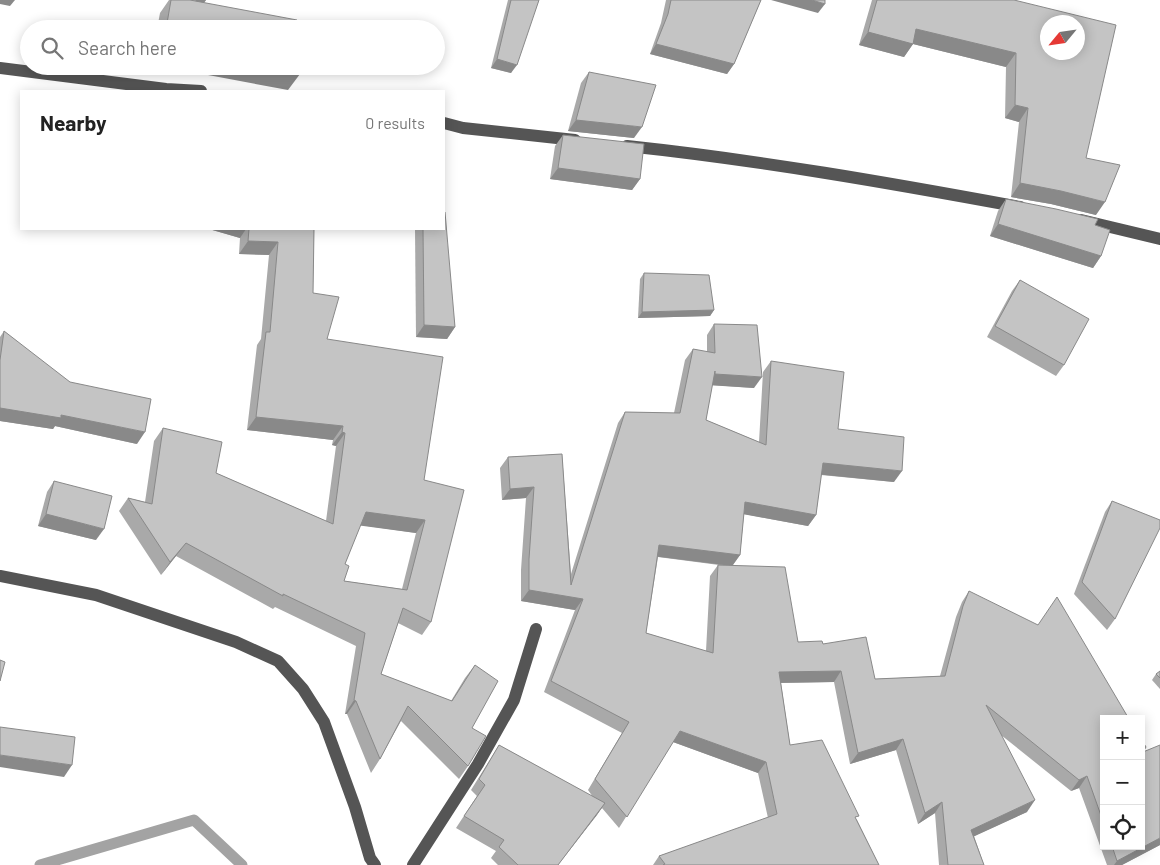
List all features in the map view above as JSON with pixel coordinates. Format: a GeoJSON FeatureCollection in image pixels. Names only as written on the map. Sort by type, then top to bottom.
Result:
{"type":"FeatureCollection","features":[{"type":"Feature","properties":{"kind":"street"},"geometry":{"type":"LineString","coordinates":[[0,68],[20,71]]}},
{"type":"Feature","properties":{"kind":"street"},"geometry":{"type":"LineString","coordinates":[[55,75],[184,90]]}},
{"type":"Feature","properties":{"kind":"street"},"geometry":{"type":"LineString","coordinates":[[445,123],[463,128],[583,141]]}},
{"type":"Feature","properties":{"kind":"street"},"geometry":{"type":"LineString","coordinates":[[611,144],[742,160],[1030,208]]}},
{"type":"Feature","properties":{"kind":"street"},"geometry":{"type":"LineString","coordinates":[[1068,216],[1160,239]]}},
{"type":"Feature","properties":{"kind":"street"},"geometry":{"type":"LineString","coordinates":[[0,576],[96,595],[236,642],[278,661],[303,689],[324,722],[370,858],[375,865]]}},
{"type":"Feature","properties":{"kind":"street"},"geometry":{"type":"LineString","coordinates":[[414,865],[478,764],[514,700],[536,629]]}},
{"type":"Feature","properties":{"kind":"building"},"geometry":{"type":"Polygon","coordinates":[[[171,0],[190,0],[297,20],[168,20],[171,0]]]}},
{"type":"Feature","properties":{"kind":"building"},"geometry":{"type":"Polygon","coordinates":[[[511,0],[539,0],[517,65],[497,59],[511,0]]]}},
{"type":"Feature","properties":{"kind":"building"},"geometry":{"type":"Polygon","coordinates":[[[671,0],[761,0],[734,64],[656,44],[668,14],[671,0]]]}},
{"type":"Feature","properties":{"kind":"building"},"geometry":{"type":"Polygon","coordinates":[[[812,0],[825,0],[825,4],[812,0]]]}},
{"type":"Feature","properties":{"kind":"building"},"geometry":{"type":"Polygon","coordinates":[[[877,0],[1014,0],[1075,15],[1040,15],[1040,60],[1085,60],[1085,17],[1116,25],[1086,158],[1120,165],[1105,202],[1020,183],[1028,108],[1015,105],[1016,53],[916,29],[913,44],[868,32],[877,0]]]}},
{"type":"Feature","properties":{"kind":"building"},"geometry":{"type":"Polygon","coordinates":[[[589,72],[656,85],[642,127],[576,120],[589,72]]]}},
{"type":"Feature","properties":{"kind":"building"},"geometry":{"type":"Polygon","coordinates":[[[563,135],[644,144],[640,179],[558,168],[563,135]]]}},
{"type":"Feature","properties":{"kind":"building"},"geometry":{"type":"Polygon","coordinates":[[[1006,199],[1098,219],[1095,225],[1110,230],[1101,256],[998,224],[1006,199]]]}},
{"type":"Feature","properties":{"kind":"building"},"geometry":{"type":"Polygon","coordinates":[[[445,212],[455,327],[424,325],[423,230],[445,230],[445,212]]]}},
{"type":"Feature","properties":{"kind":"building"},"geometry":{"type":"Polygon","coordinates":[[[249,230],[314,230],[313,293],[339,297],[327,339],[443,357],[424,480],[464,490],[431,622],[403,608],[381,674],[452,701],[475,665],[498,681],[472,728],[486,736],[468,766],[408,706],[380,759],[354,700],[365,633],[283,594],[283,596],[186,543],[170,562],[128,498],[152,504],[163,428],[222,442],[216,473],[333,524],[345,433],[342,432],[343,426],[256,417],[266,332],[270,332],[278,242],[248,241],[249,230]],[[366,512],[345,564],[349,566],[344,581],[407,590],[425,520],[366,512]]]}},
{"type":"Feature","properties":{"kind":"building"},"geometry":{"type":"Polygon","coordinates":[[[644,273],[709,275],[714,310],[642,312],[644,273]]]}},
{"type":"Feature","properties":{"kind":"building"},"geometry":{"type":"Polygon","coordinates":[[[1020,280],[1089,319],[1064,365],[995,326],[1020,280]]]}},
{"type":"Feature","properties":{"kind":"building"},"geometry":{"type":"Polygon","coordinates":[[[714,324],[757,325],[762,377],[715,374],[715,371],[706,420],[766,445],[771,361],[844,372],[838,429],[904,437],[902,471],[823,463],[816,515],[745,502],[740,555],[659,545],[646,633],[713,653],[718,565],[785,567],[798,642],[822,641],[823,644],[866,637],[875,679],[945,676],[963,606],[969,591],[1038,625],[1057,597],[1127,715],[1100,715],[1100,813],[1087,776],[1079,780],[986,705],[1035,800],[971,830],[984,865],[948,865],[942,802],[925,813],[903,739],[858,753],[841,671],[779,672],[790,745],[822,740],[859,816],[855,817],[879,865],[663,865],[665,864],[659,856],[777,814],[766,762],[680,731],[627,817],[595,779],[629,722],[551,681],[583,599],[529,590],[529,559],[534,487],[510,489],[508,457],[562,454],[571,585],[625,412],[680,413],[693,349],[715,353],[714,324]]]}},
{"type":"Feature","properties":{"kind":"building"},"geometry":{"type":"Polygon","coordinates":[[[4,331],[70,382],[151,399],[145,432],[61,415],[61,418],[0,408],[0,360],[4,331]]]}},
{"type":"Feature","properties":{"kind":"building"},"geometry":{"type":"Polygon","coordinates":[[[54,481],[112,496],[104,529],[46,514],[54,481]]]}},
{"type":"Feature","properties":{"kind":"building"},"geometry":{"type":"Polygon","coordinates":[[[1112,501],[1160,520],[1160,528],[1115,619],[1082,582],[1112,501]]]}},
{"type":"Feature","properties":{"kind":"building"},"geometry":{"type":"Polygon","coordinates":[[[0,660],[5,662],[0,681],[0,660]]]}},
{"type":"Feature","properties":{"kind":"building"},"geometry":{"type":"Polygon","coordinates":[[[0,727],[75,737],[72,765],[0,755],[0,727]]]}},
{"type":"Feature","properties":{"kind":"building"},"geometry":{"type":"Polygon","coordinates":[[[499,745],[605,803],[558,865],[518,865],[499,847],[504,840],[464,816],[485,785],[479,779],[499,745]]]}},
{"type":"Feature","properties":{"kind":"building"},"geometry":{"type":"Polygon","coordinates":[[[1160,745],[1160,838],[1145,846],[1145,751],[1160,745]]]}},
{"type":"Feature","properties":{"kind":"building"},"geometry":{"type":"Polygon","coordinates":[[[1113,850],[1138,850],[1117,861],[1113,850]]]}},
{"type":"Feature","properties":{"kind":"waterway"},"geometry":{"type":"LineString","coordinates":[[40,865],[194,820],[242,865]]}}]}
